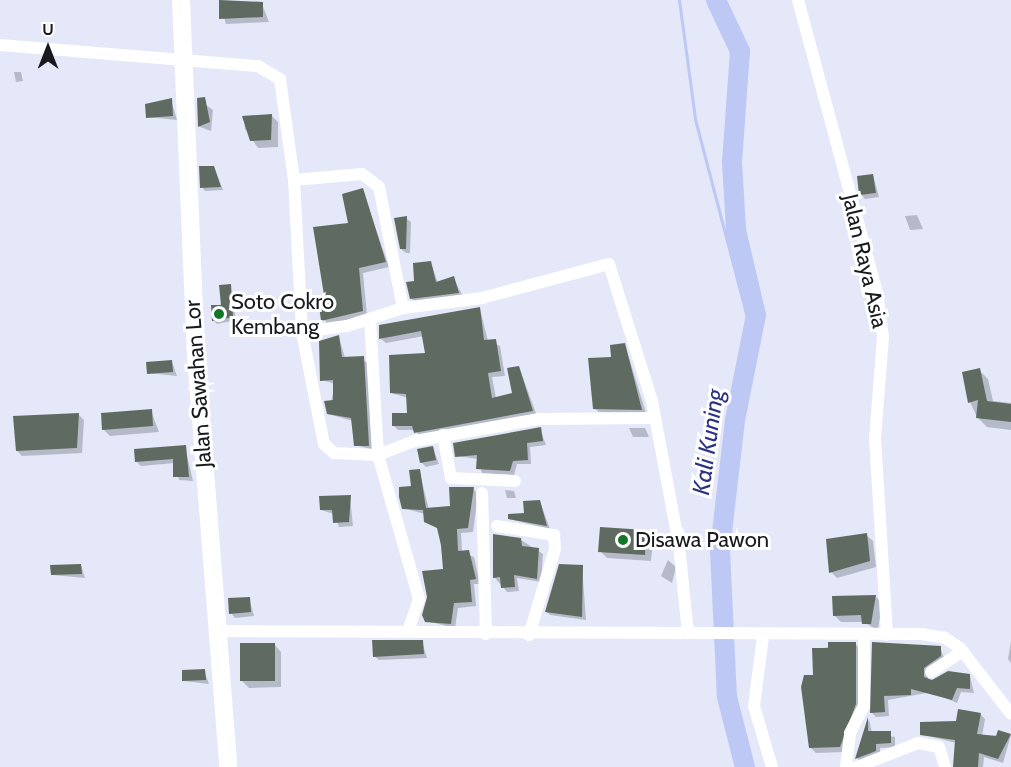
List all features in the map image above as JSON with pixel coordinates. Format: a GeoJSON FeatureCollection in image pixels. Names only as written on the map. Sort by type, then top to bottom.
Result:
{"type":"FeatureCollection","features":[{"type":"Feature","properties":{"kind":"main road","name":"Jalan Sawahan Lor"},"geometry":{"type":"LineString","coordinates":[[181,0],[185,61],[186,196],[215,631],[228,767]]}},
{"type":"Feature","properties":{"kind":"street","name":"Jalan Raya Asia"},"geometry":{"type":"LineString","coordinates":[[798,0],[877,293],[883,337],[876,403],[877,521],[887,634]]}},
{"type":"Feature","properties":{"kind":"street"},"geometry":{"type":"LineString","coordinates":[[0,45],[258,66],[280,78],[294,180],[302,332],[324,444],[334,453],[378,455],[443,435],[538,418],[655,418]]}},
{"type":"Feature","properties":{"kind":"street"},"geometry":{"type":"LineString","coordinates":[[294,180],[362,174],[379,187],[403,308]]}},
{"type":"Feature","properties":{"kind":"street"},"geometry":{"type":"LineString","coordinates":[[302,332],[370,319],[403,308],[482,298],[609,264],[639,347],[655,418],[680,545],[688,634]]}},
{"type":"Feature","properties":{"kind":"street"},"geometry":{"type":"LineString","coordinates":[[370,319],[378,455],[419,599],[408,631]]}},
{"type":"Feature","properties":{"kind":"street"},"geometry":{"type":"LineString","coordinates":[[443,435],[450,478],[515,480]]}},
{"type":"Feature","properties":{"kind":"street"},"geometry":{"type":"LineString","coordinates":[[482,493],[486,634]]}},
{"type":"Feature","properties":{"kind":"street"},"geometry":{"type":"LineString","coordinates":[[497,526],[554,535],[555,549],[529,634]]}},
{"type":"Feature","properties":{"kind":"street"},"geometry":{"type":"LineString","coordinates":[[215,631],[408,631],[486,634],[737,636],[887,634],[945,638],[963,651],[1011,714]]}},
{"type":"Feature","properties":{"kind":"street"},"geometry":{"type":"LineString","coordinates":[[846,767],[850,733],[864,706],[864,635]]}},
{"type":"Feature","properties":{"kind":"street"},"geometry":{"type":"LineString","coordinates":[[763,636],[754,706],[772,767]]}},
{"type":"Feature","properties":{"kind":"street"},"geometry":{"type":"LineString","coordinates":[[931,672],[963,651]]}},
{"type":"Feature","properties":{"kind":"street"},"geometry":{"type":"LineString","coordinates":[[857,767],[918,743],[939,747],[945,767]]}},
{"type":"Feature","properties":{"kind":"building"},"geometry":{"type":"Polygon","coordinates":[[[219,0],[263,2],[263,17],[219,19],[219,0]]]}},
{"type":"Feature","properties":{"kind":"building"},"geometry":{"type":"Polygon","coordinates":[[[205,97],[210,122],[198,127],[197,98],[205,97]]]}},
{"type":"Feature","properties":{"kind":"building"},"geometry":{"type":"Polygon","coordinates":[[[172,98],[173,116],[146,118],[145,104],[172,98]]]}},
{"type":"Feature","properties":{"kind":"building"},"geometry":{"type":"Polygon","coordinates":[[[272,114],[271,140],[250,141],[242,116],[272,114]]]}},
{"type":"Feature","properties":{"kind":"building"},"geometry":{"type":"Polygon","coordinates":[[[199,166],[214,166],[221,187],[200,188],[199,166]]]}},
{"type":"Feature","properties":{"kind":"building"},"geometry":{"type":"Polygon","coordinates":[[[873,174],[876,193],[859,195],[857,176],[873,174]]]}},
{"type":"Feature","properties":{"kind":"building"},"geometry":{"type":"Polygon","coordinates":[[[363,188],[386,262],[359,268],[363,311],[321,321],[319,305],[309,303],[308,297],[324,295],[313,227],[348,223],[342,194],[363,188]]]}},
{"type":"Feature","properties":{"kind":"building"},"geometry":{"type":"Polygon","coordinates":[[[407,216],[406,249],[400,249],[394,218],[407,216]]]}},
{"type":"Feature","properties":{"kind":"building"},"geometry":{"type":"Polygon","coordinates":[[[431,261],[436,282],[454,276],[459,293],[410,299],[406,282],[414,281],[413,263],[431,261]]]}},
{"type":"Feature","properties":{"kind":"building"},"geometry":{"type":"Polygon","coordinates":[[[231,284],[233,317],[212,321],[211,305],[221,305],[219,285],[231,284]]]}},
{"type":"Feature","properties":{"kind":"building"},"geometry":{"type":"Polygon","coordinates":[[[480,307],[484,340],[496,339],[501,371],[488,373],[492,398],[512,393],[507,368],[519,366],[533,411],[414,433],[412,426],[392,426],[392,413],[407,413],[406,394],[390,393],[389,355],[425,353],[421,331],[379,339],[379,325],[480,307]]]}},
{"type":"Feature","properties":{"kind":"building"},"geometry":{"type":"Polygon","coordinates":[[[339,335],[342,357],[364,356],[369,446],[354,446],[351,418],[327,414],[324,401],[333,400],[333,380],[320,381],[319,341],[339,335]]]}},
{"type":"Feature","properties":{"kind":"building"},"geometry":{"type":"Polygon","coordinates":[[[625,343],[642,410],[593,409],[588,358],[611,357],[610,345],[625,343]]]}},
{"type":"Feature","properties":{"kind":"building"},"geometry":{"type":"Polygon","coordinates":[[[172,360],[173,372],[147,374],[146,362],[172,360]]]}},
{"type":"Feature","properties":{"kind":"building"},"geometry":{"type":"Polygon","coordinates":[[[980,368],[987,401],[1011,404],[1011,422],[976,418],[978,400],[968,403],[962,372],[980,368]]]}},
{"type":"Feature","properties":{"kind":"building"},"geometry":{"type":"Polygon","coordinates":[[[152,409],[153,426],[102,430],[101,413],[152,409]]]}},
{"type":"Feature","properties":{"kind":"building"},"geometry":{"type":"Polygon","coordinates":[[[79,413],[77,448],[16,451],[13,416],[79,413]]]}},
{"type":"Feature","properties":{"kind":"building"},"geometry":{"type":"Polygon","coordinates":[[[541,427],[543,441],[527,443],[528,460],[513,461],[510,471],[476,469],[477,455],[455,457],[453,443],[541,427]]]}},
{"type":"Feature","properties":{"kind":"building"},"geometry":{"type":"Polygon","coordinates":[[[186,445],[189,477],[173,477],[173,459],[135,462],[134,449],[186,445]]]}},
{"type":"Feature","properties":{"kind":"building"},"geometry":{"type":"Polygon","coordinates":[[[433,446],[436,460],[420,463],[417,449],[433,446]]]}},
{"type":"Feature","properties":{"kind":"building"},"geometry":{"type":"Polygon","coordinates":[[[420,469],[426,508],[450,506],[449,487],[474,487],[468,528],[457,529],[458,551],[469,550],[476,579],[470,580],[472,602],[454,603],[451,624],[425,622],[422,615],[427,597],[422,571],[443,569],[437,528],[424,522],[423,510],[402,509],[399,497],[399,487],[411,486],[409,470],[420,469]]]}},
{"type":"Feature","properties":{"kind":"building"},"geometry":{"type":"Polygon","coordinates":[[[351,495],[349,522],[333,523],[332,510],[320,510],[319,496],[351,495]]]}},
{"type":"Feature","properties":{"kind":"building"},"geometry":{"type":"Polygon","coordinates":[[[540,500],[547,526],[508,519],[508,514],[524,513],[523,501],[540,500]]]}},
{"type":"Feature","properties":{"kind":"building"},"geometry":{"type":"Polygon","coordinates":[[[600,527],[646,530],[645,555],[598,552],[600,527]]]}},
{"type":"Feature","properties":{"kind":"building"},"geometry":{"type":"Polygon","coordinates":[[[867,533],[870,561],[829,573],[826,539],[867,533]]]}},
{"type":"Feature","properties":{"kind":"building"},"geometry":{"type":"Polygon","coordinates":[[[493,534],[521,538],[522,546],[539,548],[537,579],[514,575],[515,587],[501,588],[500,577],[493,578],[493,534]]]}},
{"type":"Feature","properties":{"kind":"building"},"geometry":{"type":"Polygon","coordinates":[[[81,564],[82,574],[51,575],[50,565],[81,564]]]}},
{"type":"Feature","properties":{"kind":"building"},"geometry":{"type":"Polygon","coordinates":[[[559,564],[583,565],[582,617],[545,612],[559,564]]]}},
{"type":"Feature","properties":{"kind":"building"},"geometry":{"type":"Polygon","coordinates":[[[876,595],[871,624],[862,624],[861,615],[833,616],[832,596],[876,595]]]}},
{"type":"Feature","properties":{"kind":"building"},"geometry":{"type":"Polygon","coordinates":[[[250,597],[251,612],[229,614],[228,598],[250,597]]]}},
{"type":"Feature","properties":{"kind":"building"},"geometry":{"type":"Polygon","coordinates":[[[372,640],[423,640],[424,654],[373,657],[372,640]]]}},
{"type":"Feature","properties":{"kind":"building"},"geometry":{"type":"Polygon","coordinates":[[[828,642],[856,642],[856,704],[840,747],[809,748],[801,687],[804,675],[813,675],[812,648],[828,648],[828,642]]]}},
{"type":"Feature","properties":{"kind":"building"},"geometry":{"type":"Polygon","coordinates":[[[872,642],[941,646],[941,656],[924,668],[924,677],[932,680],[948,671],[970,674],[970,689],[957,688],[952,700],[911,689],[911,695],[884,696],[885,712],[870,713],[872,642]]]}},
{"type":"Feature","properties":{"kind":"building"},"geometry":{"type":"Polygon","coordinates":[[[240,643],[275,643],[275,681],[240,681],[240,643]]]}},
{"type":"Feature","properties":{"kind":"building"},"geometry":{"type":"Polygon","coordinates":[[[205,669],[206,680],[182,681],[182,670],[205,669]]]}},
{"type":"Feature","properties":{"kind":"building"},"geometry":{"type":"Polygon","coordinates":[[[958,709],[981,713],[977,734],[996,736],[998,730],[1011,734],[998,759],[979,753],[978,767],[953,767],[955,740],[920,735],[920,722],[956,721],[958,709]]]}},
{"type":"Feature","properties":{"kind":"building"},"geometry":{"type":"Polygon","coordinates":[[[868,717],[868,731],[891,731],[891,743],[876,744],[876,751],[855,759],[868,717]]]}},
{"type":"Feature","properties":{"kind":"waterway"},"geometry":{"type":"LineString","coordinates":[[679,0],[695,119],[749,325]]}},
{"type":"Feature","properties":{"kind":"waterway","name":"Kali Kuning"},"geometry":{"type":"LineString","coordinates":[[716,0],[740,51],[732,162],[736,230],[756,315],[735,420],[720,550],[727,697],[745,767]]}},
{"type":"Feature","properties":{"kind":"place","name":"Soto Cokro Kembang"},"geometry":{"type":"Point","coordinates":[219,314]}},
{"type":"Feature","properties":{"kind":"place","name":"Disawa Pawon"},"geometry":{"type":"Point","coordinates":[623,540]}}]}
